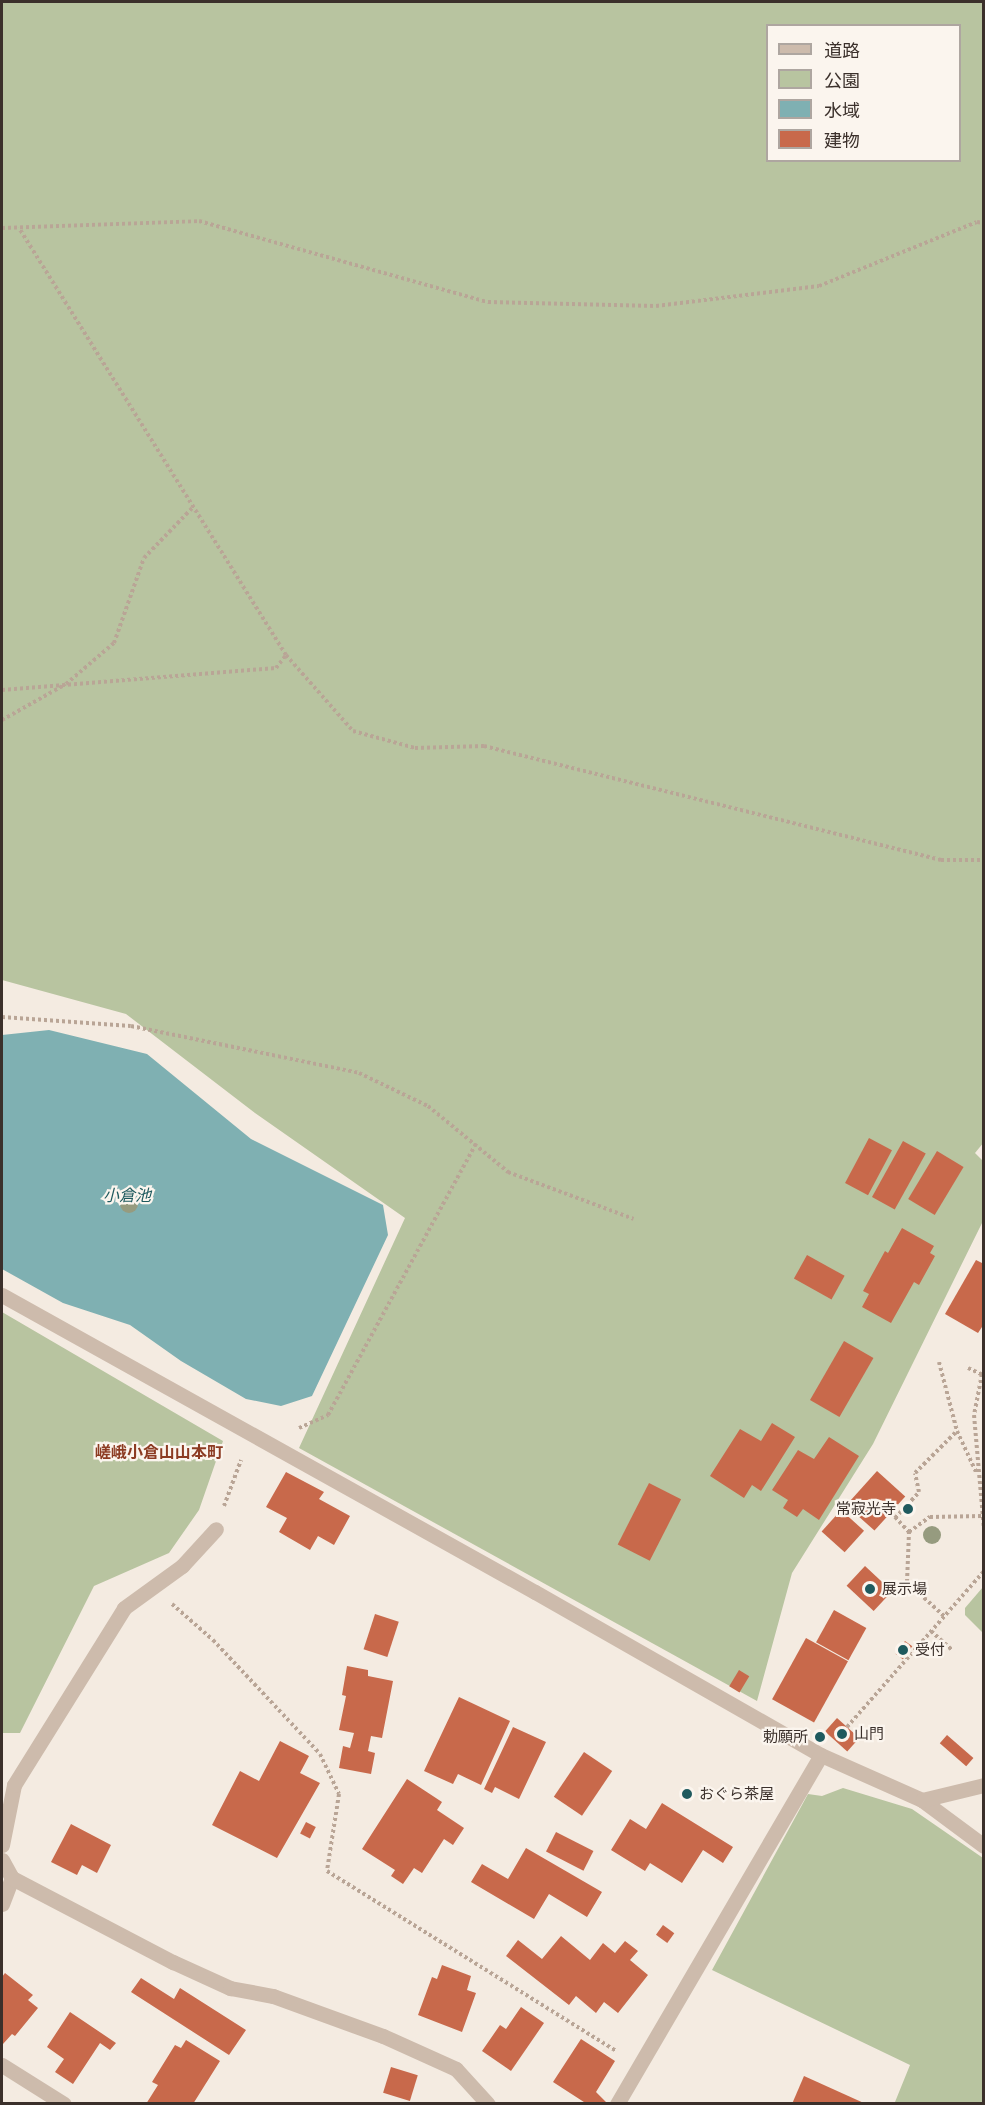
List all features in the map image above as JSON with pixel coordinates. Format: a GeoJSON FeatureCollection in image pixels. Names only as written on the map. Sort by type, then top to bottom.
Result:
{"type":"FeatureCollection","features":[{"type":"Feature","properties":{"kind":"street"},"geometry":{"type":"LineString","coordinates":[[2,1295],[536,1592],[821,1755],[922,1800],[984,1846]]}},
{"type":"Feature","properties":{"kind":"street"},"geometry":{"type":"LineString","coordinates":[[2,1845],[8,1783],[124,1608],[182,1566],[216,1529]]}},
{"type":"Feature","properties":{"kind":"street"},"geometry":{"type":"LineString","coordinates":[[617,2103],[821,1755]]}},
{"type":"Feature","properties":{"kind":"street"},"geometry":{"type":"LineString","coordinates":[[922,1800],[984,1785]]}},
{"type":"Feature","properties":{"kind":"street"},"geometry":{"type":"LineString","coordinates":[[2,1860],[12,1878],[172,1962],[230,1988],[273,1996],[383,2036],[456,2069],[488,2103]]}},
{"type":"Feature","properties":{"kind":"street"},"geometry":{"type":"LineString","coordinates":[[2,1904],[12,1878]]}},
{"type":"Feature","properties":{"kind":"street"},"geometry":{"type":"LineString","coordinates":[[2,2065],[64,2103]]}},
{"type":"Feature","properties":{"kind":"path"},"geometry":{"type":"LineString","coordinates":[[2,228],[198,221],[488,302],[657,306],[819,286],[977,222],[984,223]]}},
{"type":"Feature","properties":{"kind":"path"},"geometry":{"type":"LineString","coordinates":[[18,228],[286,655],[353,731],[415,748],[484,746],[941,860],[984,860]]}},
{"type":"Feature","properties":{"kind":"path"},"geometry":{"type":"LineString","coordinates":[[2,720],[66,684],[114,643],[144,558],[193,507]]}},
{"type":"Feature","properties":{"kind":"path"},"geometry":{"type":"LineString","coordinates":[[2,690],[276,668],[286,655]]}},
{"type":"Feature","properties":{"kind":"path"},"geometry":{"type":"LineString","coordinates":[[2,1017],[131,1026],[360,1073],[428,1106],[508,1172],[634,1219]]}},
{"type":"Feature","properties":{"kind":"path"},"geometry":{"type":"LineString","coordinates":[[261,1441],[273,1430],[303,1428],[328,1415],[476,1144]]}},
{"type":"Feature","properties":{"kind":"path"},"geometry":{"type":"LineString","coordinates":[[939,1362],[957,1431],[978,1477]]}},
{"type":"Feature","properties":{"kind":"path"},"geometry":{"type":"LineString","coordinates":[[968,1368],[983,1375],[974,1415],[984,1530]]}},
{"type":"Feature","properties":{"kind":"path"},"geometry":{"type":"LineString","coordinates":[[944,1616],[907,1582],[909,1532],[895,1517],[919,1492],[915,1473],[957,1431]]}},
{"type":"Feature","properties":{"kind":"path"},"geometry":{"type":"LineString","coordinates":[[216,1529],[244,1452]]}},
{"type":"Feature","properties":{"kind":"path"},"geometry":{"type":"LineString","coordinates":[[909,1532],[930,1517],[982,1516]]}},
{"type":"Feature","properties":{"kind":"path"},"geometry":{"type":"LineString","coordinates":[[847,1727],[984,1570]]}},
{"type":"Feature","properties":{"kind":"path"},"geometry":{"type":"LineString","coordinates":[[153,1587],[213,1640],[320,1754],[339,1794],[327,1871],[639,2066]]}},
{"type":"Feature","properties":{"kind":"path"},"geometry":{"type":"LineString","coordinates":[[931,1632],[952,1650]]}},
{"type":"Feature","properties":{"kind":"green space"},"geometry":{"type":"Polygon","coordinates":[[[2,2],[983,2],[984,1142],[975,1153],[983,1161],[983,1221],[873,1444],[792,1573],[757,1701],[299,1448],[405,1218],[255,1113],[126,1014],[2,980],[2,2]]]}},
{"type":"Feature","properties":{"kind":"green space"},"geometry":{"type":"Polygon","coordinates":[[[2,1312],[223,1441],[199,1510],[169,1553],[94,1586],[20,1733],[2,1733],[2,1312]]]}},
{"type":"Feature","properties":{"kind":"green space"},"geometry":{"type":"Polygon","coordinates":[[[983,1587],[983,1633],[965,1615],[965,1608],[983,1587]]]}},
{"type":"Feature","properties":{"kind":"green space"},"geometry":{"type":"Polygon","coordinates":[[[843,1788],[912,1809],[983,1858],[983,2103],[897,2103],[895,2102],[910,2065],[712,1970],[808,1794],[822,1796],[843,1788]]]}},
{"type":"Feature","properties":{"kind":"water","name":"小倉池"},"geometry":{"type":"Polygon","coordinates":[[[49,1030],[147,1054],[251,1139],[383,1205],[388,1235],[312,1396],[281,1406],[246,1399],[181,1361],[130,1325],[63,1303],[2,1269],[2,1035],[49,1030]]]}},
{"type":"Feature","properties":{"kind":"building"},"geometry":{"type":"Polygon","coordinates":[[[869,1138],[892,1150],[868,1195],[845,1183],[869,1138]]]}},
{"type":"Feature","properties":{"kind":"building"},"geometry":{"type":"Polygon","coordinates":[[[903,1141],[926,1154],[895,1210],[872,1197],[903,1141]]]}},
{"type":"Feature","properties":{"kind":"building"},"geometry":{"type":"Polygon","coordinates":[[[937,1151],[964,1167],[935,1215],[908,1199],[937,1151]]]}},
{"type":"Feature","properties":{"kind":"building"},"geometry":{"type":"Polygon","coordinates":[[[902,1228],[934,1246],[930,1253],[935,1256],[919,1285],[914,1282],[891,1323],[862,1307],[869,1294],[863,1291],[885,1251],[888,1253],[902,1228]]]}},
{"type":"Feature","properties":{"kind":"building"},"geometry":{"type":"Polygon","coordinates":[[[807,1255],[845,1276],[832,1299],[794,1279],[807,1255]]]}},
{"type":"Feature","properties":{"kind":"building"},"geometry":{"type":"Polygon","coordinates":[[[976,1260],[984,1264],[984,1324],[978,1333],[945,1314],[976,1260]]]}},
{"type":"Feature","properties":{"kind":"building"},"geometry":{"type":"Polygon","coordinates":[[[844,1341],[873,1358],[839,1417],[810,1400],[844,1341]]]}},
{"type":"Feature","properties":{"kind":"building"},"geometry":{"type":"Polygon","coordinates":[[[772,1423],[795,1437],[761,1491],[752,1485],[744,1498],[710,1476],[740,1429],[761,1441],[772,1423]]]}},
{"type":"Feature","properties":{"kind":"building"},"geometry":{"type":"Polygon","coordinates":[[[829,1437],[859,1456],[819,1520],[803,1509],[797,1517],[783,1508],[788,1500],[772,1490],[798,1450],[814,1459],[829,1437]]]}},
{"type":"Feature","properties":{"kind":"building"},"geometry":{"type":"Polygon","coordinates":[[[877,1471],[905,1496],[874,1531],[846,1505],[877,1471]]]}},
{"type":"Feature","properties":{"kind":"building"},"geometry":{"type":"Polygon","coordinates":[[[286,1472],[324,1492],[319,1499],[350,1516],[334,1545],[318,1536],[310,1550],[279,1532],[287,1518],[266,1507],[286,1472]]]}},
{"type":"Feature","properties":{"kind":"building"},"geometry":{"type":"Polygon","coordinates":[[[649,1483],[681,1499],[650,1561],[618,1544],[649,1483]]]}},
{"type":"Feature","properties":{"kind":"building"},"geometry":{"type":"Polygon","coordinates":[[[841,1510],[864,1531],[845,1552],[822,1532],[841,1510]]]}},
{"type":"Feature","properties":{"kind":"building","name":"展示場"},"geometry":{"type":"Polygon","coordinates":[[[865,1566],[892,1591],[874,1611],[847,1586],[865,1566]]]}},
{"type":"Feature","properties":{"kind":"building"},"geometry":{"type":"Polygon","coordinates":[[[834,1610],[866,1628],[848,1660],[816,1642],[834,1610]]]}},
{"type":"Feature","properties":{"kind":"building"},"geometry":{"type":"Polygon","coordinates":[[[375,1614],[399,1622],[387,1657],[364,1649],[375,1614]]]}},
{"type":"Feature","properties":{"kind":"building"},"geometry":{"type":"Polygon","coordinates":[[[806,1638],[848,1661],[814,1722],[772,1699],[806,1638]]]}},
{"type":"Feature","properties":{"kind":"building","name":"受付"},"geometry":{"type":"Polygon","coordinates":[[[905,1641],[912,1646],[903,1659],[896,1654],[905,1641]]]}},
{"type":"Feature","properties":{"kind":"building"},"geometry":{"type":"Polygon","coordinates":[[[347,1666],[368,1670],[368,1676],[393,1681],[382,1738],[371,1736],[368,1751],[375,1753],[371,1774],[339,1768],[343,1746],[350,1748],[354,1733],[339,1730],[346,1696],[342,1695],[347,1666]]]}},
{"type":"Feature","properties":{"kind":"building"},"geometry":{"type":"Polygon","coordinates":[[[739,1670],[749,1676],[740,1692],[729,1686],[739,1670]]]}},
{"type":"Feature","properties":{"kind":"building"},"geometry":{"type":"Polygon","coordinates":[[[459,1697],[510,1721],[481,1785],[458,1774],[453,1784],[424,1771],[459,1697]]]}},
{"type":"Feature","properties":{"kind":"building","name":"山門"},"geometry":{"type":"Polygon","coordinates":[[[837,1718],[859,1738],[847,1751],[825,1731],[837,1718]]]}},
{"type":"Feature","properties":{"kind":"building"},"geometry":{"type":"Polygon","coordinates":[[[513,1727],[546,1742],[519,1799],[495,1787],[492,1793],[484,1789],[513,1727]]]}},
{"type":"Feature","properties":{"kind":"building"},"geometry":{"type":"Polygon","coordinates":[[[947,1735],[973,1758],[966,1766],[940,1743],[947,1735]]]}},
{"type":"Feature","properties":{"kind":"building"},"geometry":{"type":"Polygon","coordinates":[[[280,1741],[309,1756],[300,1773],[320,1783],[277,1858],[212,1825],[240,1771],[259,1781],[280,1741]]]}},
{"type":"Feature","properties":{"kind":"building"},"geometry":{"type":"Polygon","coordinates":[[[584,1752],[612,1771],[582,1816],[554,1797],[584,1752]]]}},
{"type":"Feature","properties":{"kind":"building"},"geometry":{"type":"Polygon","coordinates":[[[407,1779],[442,1802],[437,1810],[464,1828],[453,1845],[444,1839],[422,1873],[414,1868],[403,1884],[391,1876],[395,1870],[362,1849],[407,1779]]]}},
{"type":"Feature","properties":{"kind":"building"},"geometry":{"type":"Polygon","coordinates":[[[662,1803],[733,1847],[723,1863],[703,1850],[682,1883],[650,1863],[645,1871],[611,1850],[630,1819],[646,1829],[662,1803]]]}},
{"type":"Feature","properties":{"kind":"building"},"geometry":{"type":"Polygon","coordinates":[[[306,1822],[316,1827],[310,1839],[300,1834],[306,1822]]]}},
{"type":"Feature","properties":{"kind":"building"},"geometry":{"type":"Polygon","coordinates":[[[71,1824],[111,1845],[97,1873],[82,1865],[77,1875],[51,1862],[71,1824]]]}},
{"type":"Feature","properties":{"kind":"building"},"geometry":{"type":"Polygon","coordinates":[[[556,1832],[593,1851],[583,1871],[546,1852],[556,1832]]]}},
{"type":"Feature","properties":{"kind":"building"},"geometry":{"type":"Polygon","coordinates":[[[526,1848],[602,1892],[587,1917],[549,1894],[534,1919],[471,1882],[482,1864],[508,1879],[526,1848]]]}},
{"type":"Feature","properties":{"kind":"building"},"geometry":{"type":"Polygon","coordinates":[[[663,1925],[674,1933],[667,1943],[656,1935],[663,1925]]]}},
{"type":"Feature","properties":{"kind":"building"},"geometry":{"type":"Polygon","coordinates":[[[561,1936],[590,1960],[603,1943],[615,1953],[625,1941],[638,1951],[630,1960],[648,1975],[618,2013],[604,2002],[596,2013],[576,1996],[569,2005],[506,1956],[518,1940],[542,1959],[561,1936]]]}},
{"type":"Feature","properties":{"kind":"building"},"geometry":{"type":"Polygon","coordinates":[[[442,1965],[471,1976],[467,1990],[476,1993],[462,2032],[418,2015],[432,1977],[437,1979],[442,1965]]]}},
{"type":"Feature","properties":{"kind":"building"},"geometry":{"type":"Polygon","coordinates":[[[5,1973],[33,1995],[28,2000],[38,2008],[15,2036],[12,2034],[3,2044],[2,1977],[5,1973]]]}},
{"type":"Feature","properties":{"kind":"building"},"geometry":{"type":"Polygon","coordinates":[[[141,1978],[174,1999],[180,1988],[246,2030],[229,2055],[131,1992],[141,1978]]]}},
{"type":"Feature","properties":{"kind":"building"},"geometry":{"type":"Polygon","coordinates":[[[521,2007],[544,2023],[511,2071],[482,2051],[500,2025],[506,2029],[521,2007]]]}},
{"type":"Feature","properties":{"kind":"building"},"geometry":{"type":"Polygon","coordinates":[[[70,2012],[116,2043],[110,2050],[100,2043],[73,2084],[55,2072],[64,2059],[47,2047],[70,2012]]]}},
{"type":"Feature","properties":{"kind":"building"},"geometry":{"type":"Polygon","coordinates":[[[581,2039],[615,2061],[596,2092],[606,2102],[604,2104],[587,2104],[553,2082],[581,2039]]]}},
{"type":"Feature","properties":{"kind":"building"},"geometry":{"type":"Polygon","coordinates":[[[186,2040],[220,2061],[193,2104],[146,2104],[158,2085],[152,2082],[175,2045],[181,2048],[186,2040]]]}},
{"type":"Feature","properties":{"kind":"building"},"geometry":{"type":"Polygon","coordinates":[[[391,2067],[418,2075],[410,2101],[383,2093],[391,2067]]]}},
{"type":"Feature","properties":{"kind":"building"},"geometry":{"type":"Polygon","coordinates":[[[804,2076],[866,2104],[792,2104],[804,2076]]]}},
{"type":"Feature","properties":{"kind":"place","name":"常寂光寺"},"geometry":{"type":"Point","coordinates":[908,1509]}},
{"type":"Feature","properties":{"kind":"place","name":"展示場"},"geometry":{"type":"Point","coordinates":[870,1589]}},
{"type":"Feature","properties":{"kind":"place","name":"受付"},"geometry":{"type":"Point","coordinates":[903,1650]}},
{"type":"Feature","properties":{"kind":"place","name":"山門"},"geometry":{"type":"Point","coordinates":[842,1734]}},
{"type":"Feature","properties":{"kind":"place","name":"勅願所"},"geometry":{"type":"Point","coordinates":[820,1737]}},
{"type":"Feature","properties":{"kind":"place","name":"おぐら茶屋"},"geometry":{"type":"Point","coordinates":[687,1794]}},
{"type":"Feature","properties":{"kind":"district","name":"嵯峨小倉山山本町"},"geometry":{"type":"Point","coordinates":[159,1452]}}]}
